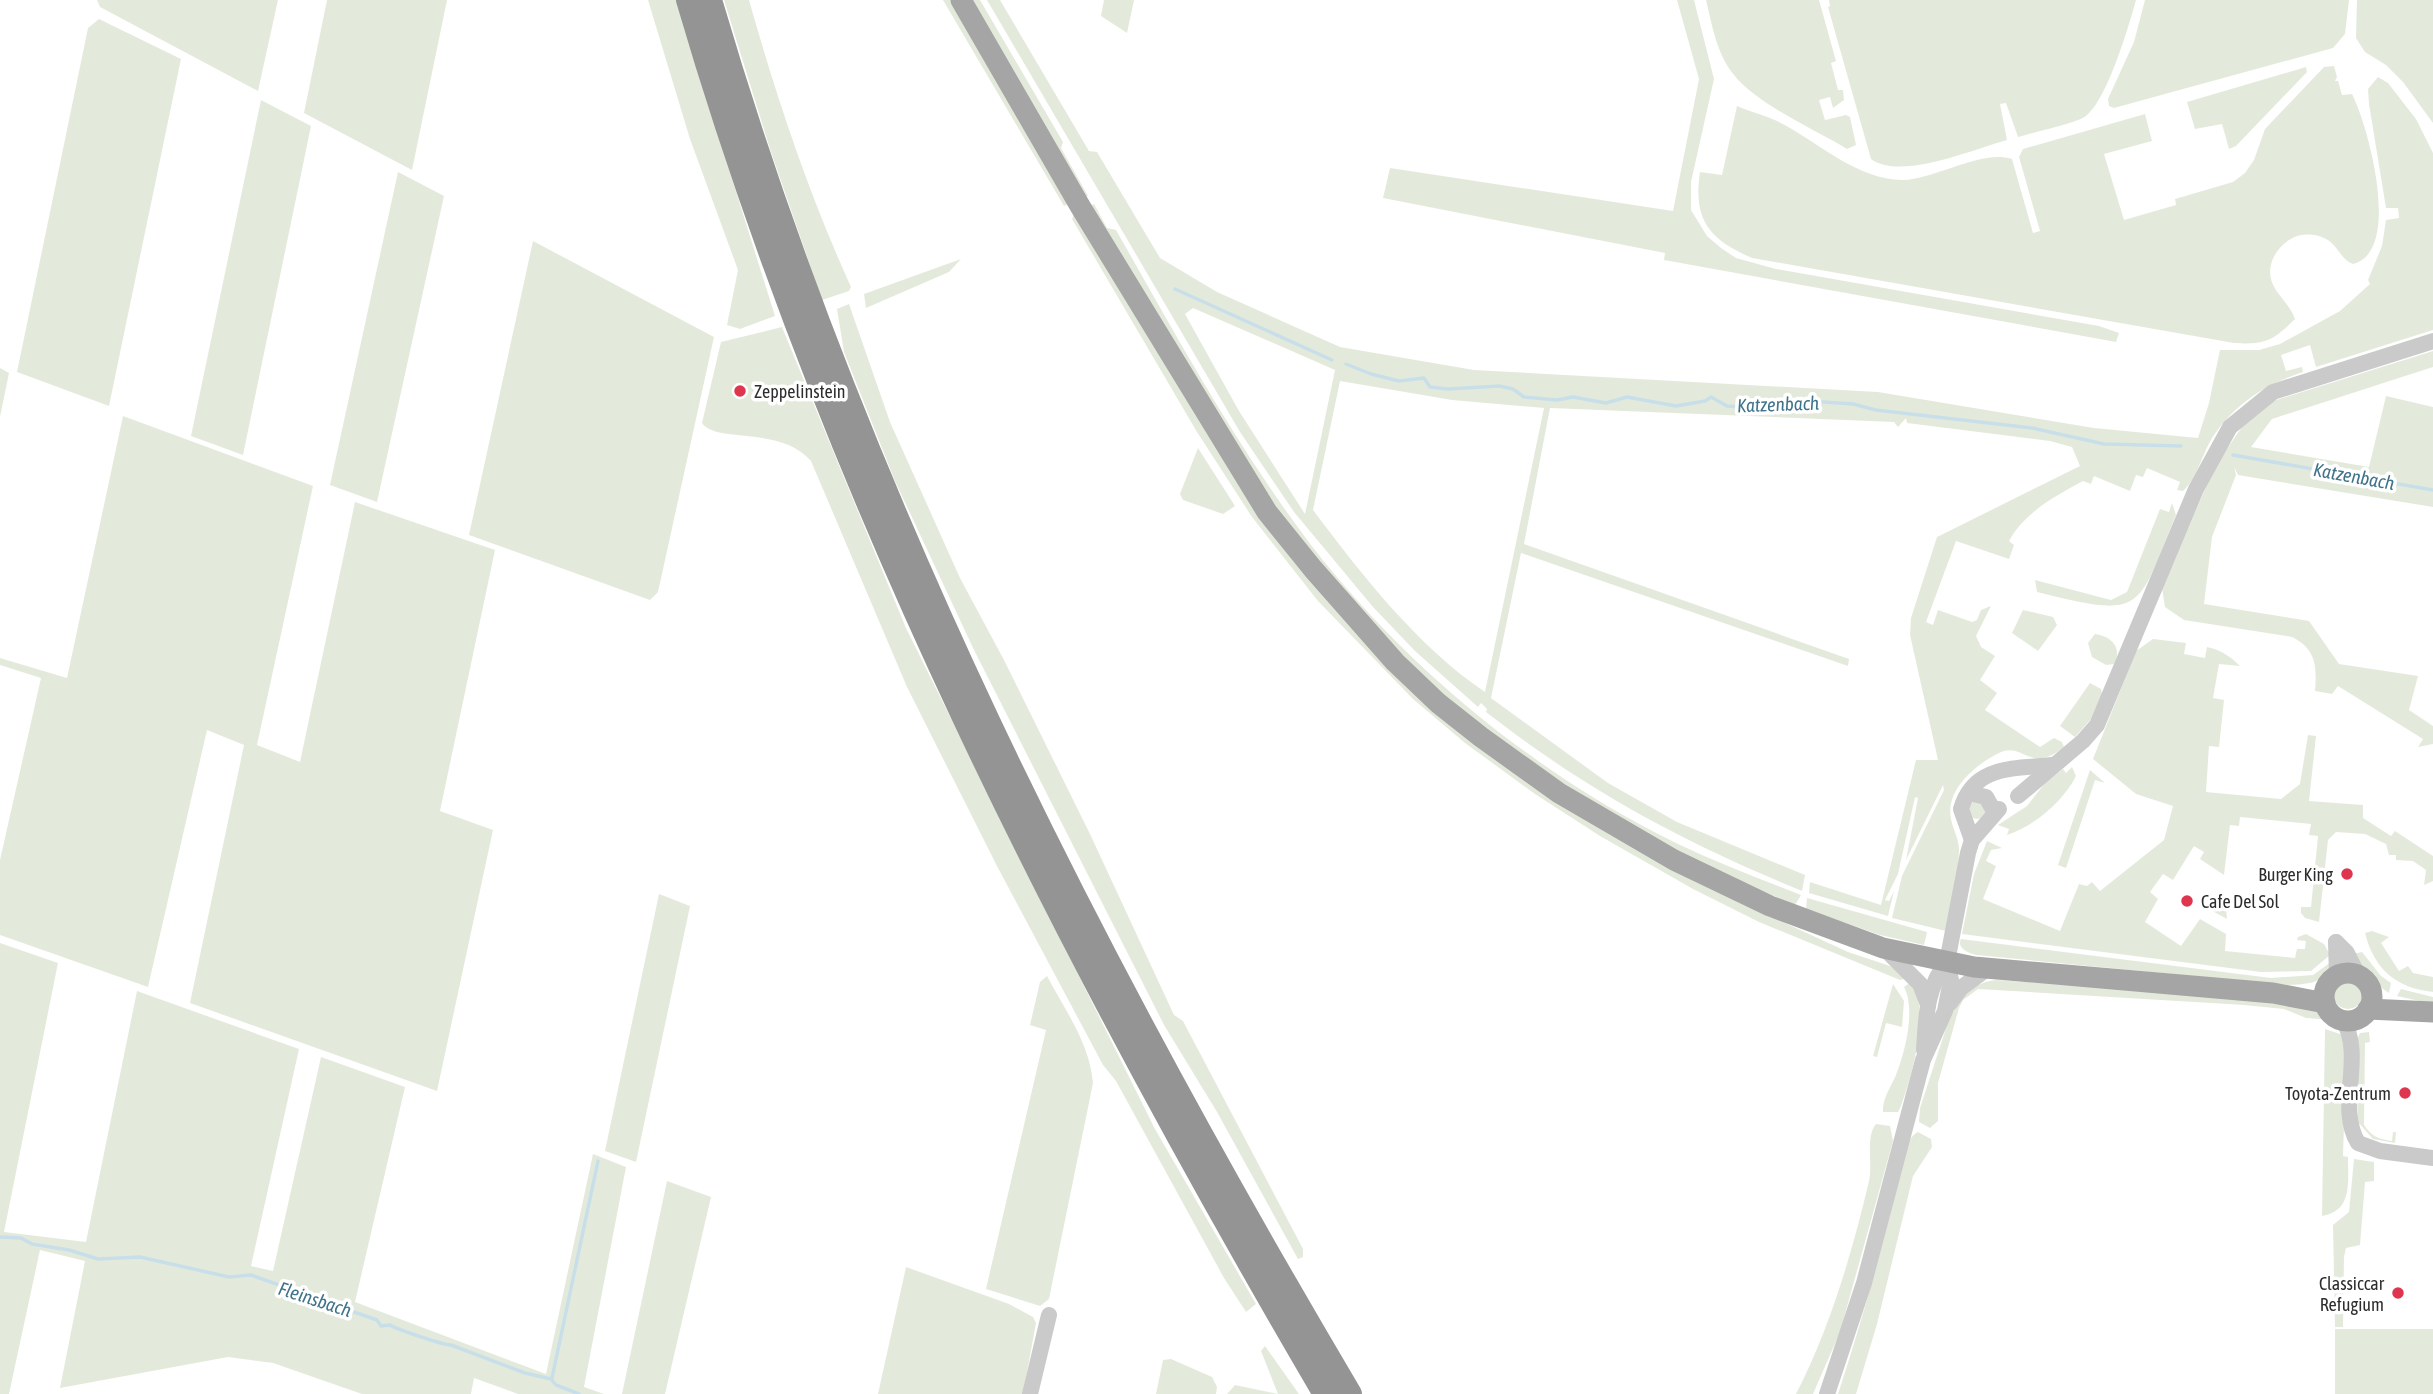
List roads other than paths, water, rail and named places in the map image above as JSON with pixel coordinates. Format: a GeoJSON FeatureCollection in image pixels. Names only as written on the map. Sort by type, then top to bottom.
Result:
{"type":"FeatureCollection","features":[{"type":"Feature","properties":{"kind":"highway"},"geometry":{"type":"LineString","coordinates":[[688,0],[724,117],[787,301],[865,498],[926,637],[1101,991],[1190,1158],[1325,1394]]}},
{"type":"Feature","properties":{"kind":"highway"},"geometry":{"type":"LineString","coordinates":[[710,0],[747,121],[821,333],[869,453],[948,636],[1111,967],[1193,1120],[1350,1394]]}},
{"type":"Feature","properties":{"kind":"highway"},"geometry":{"type":"LineString","coordinates":[[1325,1350],[1357,1381],[1365,1394]]}},
{"type":"Feature","properties":{"kind":"main road"},"geometry":{"type":"LineString","coordinates":[[961,0],[1080,206],[1267,512],[1395,662],[1438,703],[1559,793],[1674,860],[1770,906],[1883,948],[1988,968],[2273,993],[2336,986],[2368,984],[2370,1001],[2355,1019],[2343,1020],[2334,1015],[2336,986]]}},
{"type":"Feature","properties":{"kind":"main road"},"geometry":{"type":"LineString","coordinates":[[2370,1001],[2428,1011]]}},
{"type":"Feature","properties":{"kind":"street"},"geometry":{"type":"LineString","coordinates":[[2018,796],[2083,741],[2102,716],[2196,489],[2230,428],[2273,392],[2433,341]]}},
{"type":"Feature","properties":{"kind":"street"},"geometry":{"type":"LineString","coordinates":[[1972,840],[1961,809],[1969,793],[2000,769],[2052,765]]}},
{"type":"Feature","properties":{"kind":"street"},"geometry":{"type":"LineString","coordinates":[[1923,1060],[1928,1006],[1935,980],[1947,962],[1972,840],[1997,811],[1986,797],[1969,793]]}},
{"type":"Feature","properties":{"kind":"street"},"geometry":{"type":"LineString","coordinates":[[1883,948],[1920,985],[1928,1006]]}},
{"type":"Feature","properties":{"kind":"street"},"geometry":{"type":"LineString","coordinates":[[1945,1011],[1951,980],[1947,962]]}},
{"type":"Feature","properties":{"kind":"street"},"geometry":{"type":"LineString","coordinates":[[1827,1394],[1859,1302],[1923,1060],[1945,1011],[1961,988],[1988,968]]}},
{"type":"Feature","properties":{"kind":"street"},"geometry":{"type":"LineString","coordinates":[[2343,1020],[2351,1043],[2350,1123],[2358,1143],[2365,1147],[2433,1158]]}},
{"type":"Feature","properties":{"kind":"street"},"geometry":{"type":"LineString","coordinates":[[1030,1394],[1049,1315]]}},
{"type":"Feature","properties":{"kind":"waterway","name":"Katzenbach"},"geometry":{"type":"LineString","coordinates":[[1175,289],[1332,360]]}},
{"type":"Feature","properties":{"kind":"waterway","name":"Katzenbach"},"geometry":{"type":"LineString","coordinates":[[1346,364],[1399,381],[1424,378],[1430,387],[1448,389],[1499,386],[1513,389],[1524,397],[1557,400],[1573,397],[1606,403],[1627,397],[1676,406],[1705,401],[1711,397],[1727,406],[1756,408],[1808,401],[1853,404],[1876,410],[2032,428],[2104,444],[2181,446]]}},
{"type":"Feature","properties":{"kind":"waterway","name":"Katzenbach"},"geometry":{"type":"LineString","coordinates":[[2233,455],[2433,490]]}},
{"type":"Feature","properties":{"kind":"waterway"},"geometry":{"type":"LineString","coordinates":[[552,1378],[598,1161]]}},
{"type":"Feature","properties":{"kind":"waterway","name":"Fleinsbach"},"geometry":{"type":"LineString","coordinates":[[0,1237],[21,1238],[32,1244],[69,1250],[98,1259],[140,1257],[229,1277],[251,1275],[282,1286],[293,1295],[300,1293],[377,1320],[381,1326],[390,1325],[525,1373],[551,1379],[556,1385],[579,1394]]}},
{"type":"Feature","properties":{"kind":"place","name":"Zeppelinstein"},"geometry":{"type":"Point","coordinates":[740,391]}},
{"type":"Feature","properties":{"kind":"place","name":"Burger King"},"geometry":{"type":"Point","coordinates":[2347,874]}},
{"type":"Feature","properties":{"kind":"place","name":"Cafe Del Sol"},"geometry":{"type":"Point","coordinates":[2187,901]}},
{"type":"Feature","properties":{"kind":"place","name":"Toyota-Zentrum"},"geometry":{"type":"Point","coordinates":[2405,1093]}},
{"type":"Feature","properties":{"kind":"place","name":"Classiccar Refugium"},"geometry":{"type":"Point","coordinates":[2398,1293]}}]}
